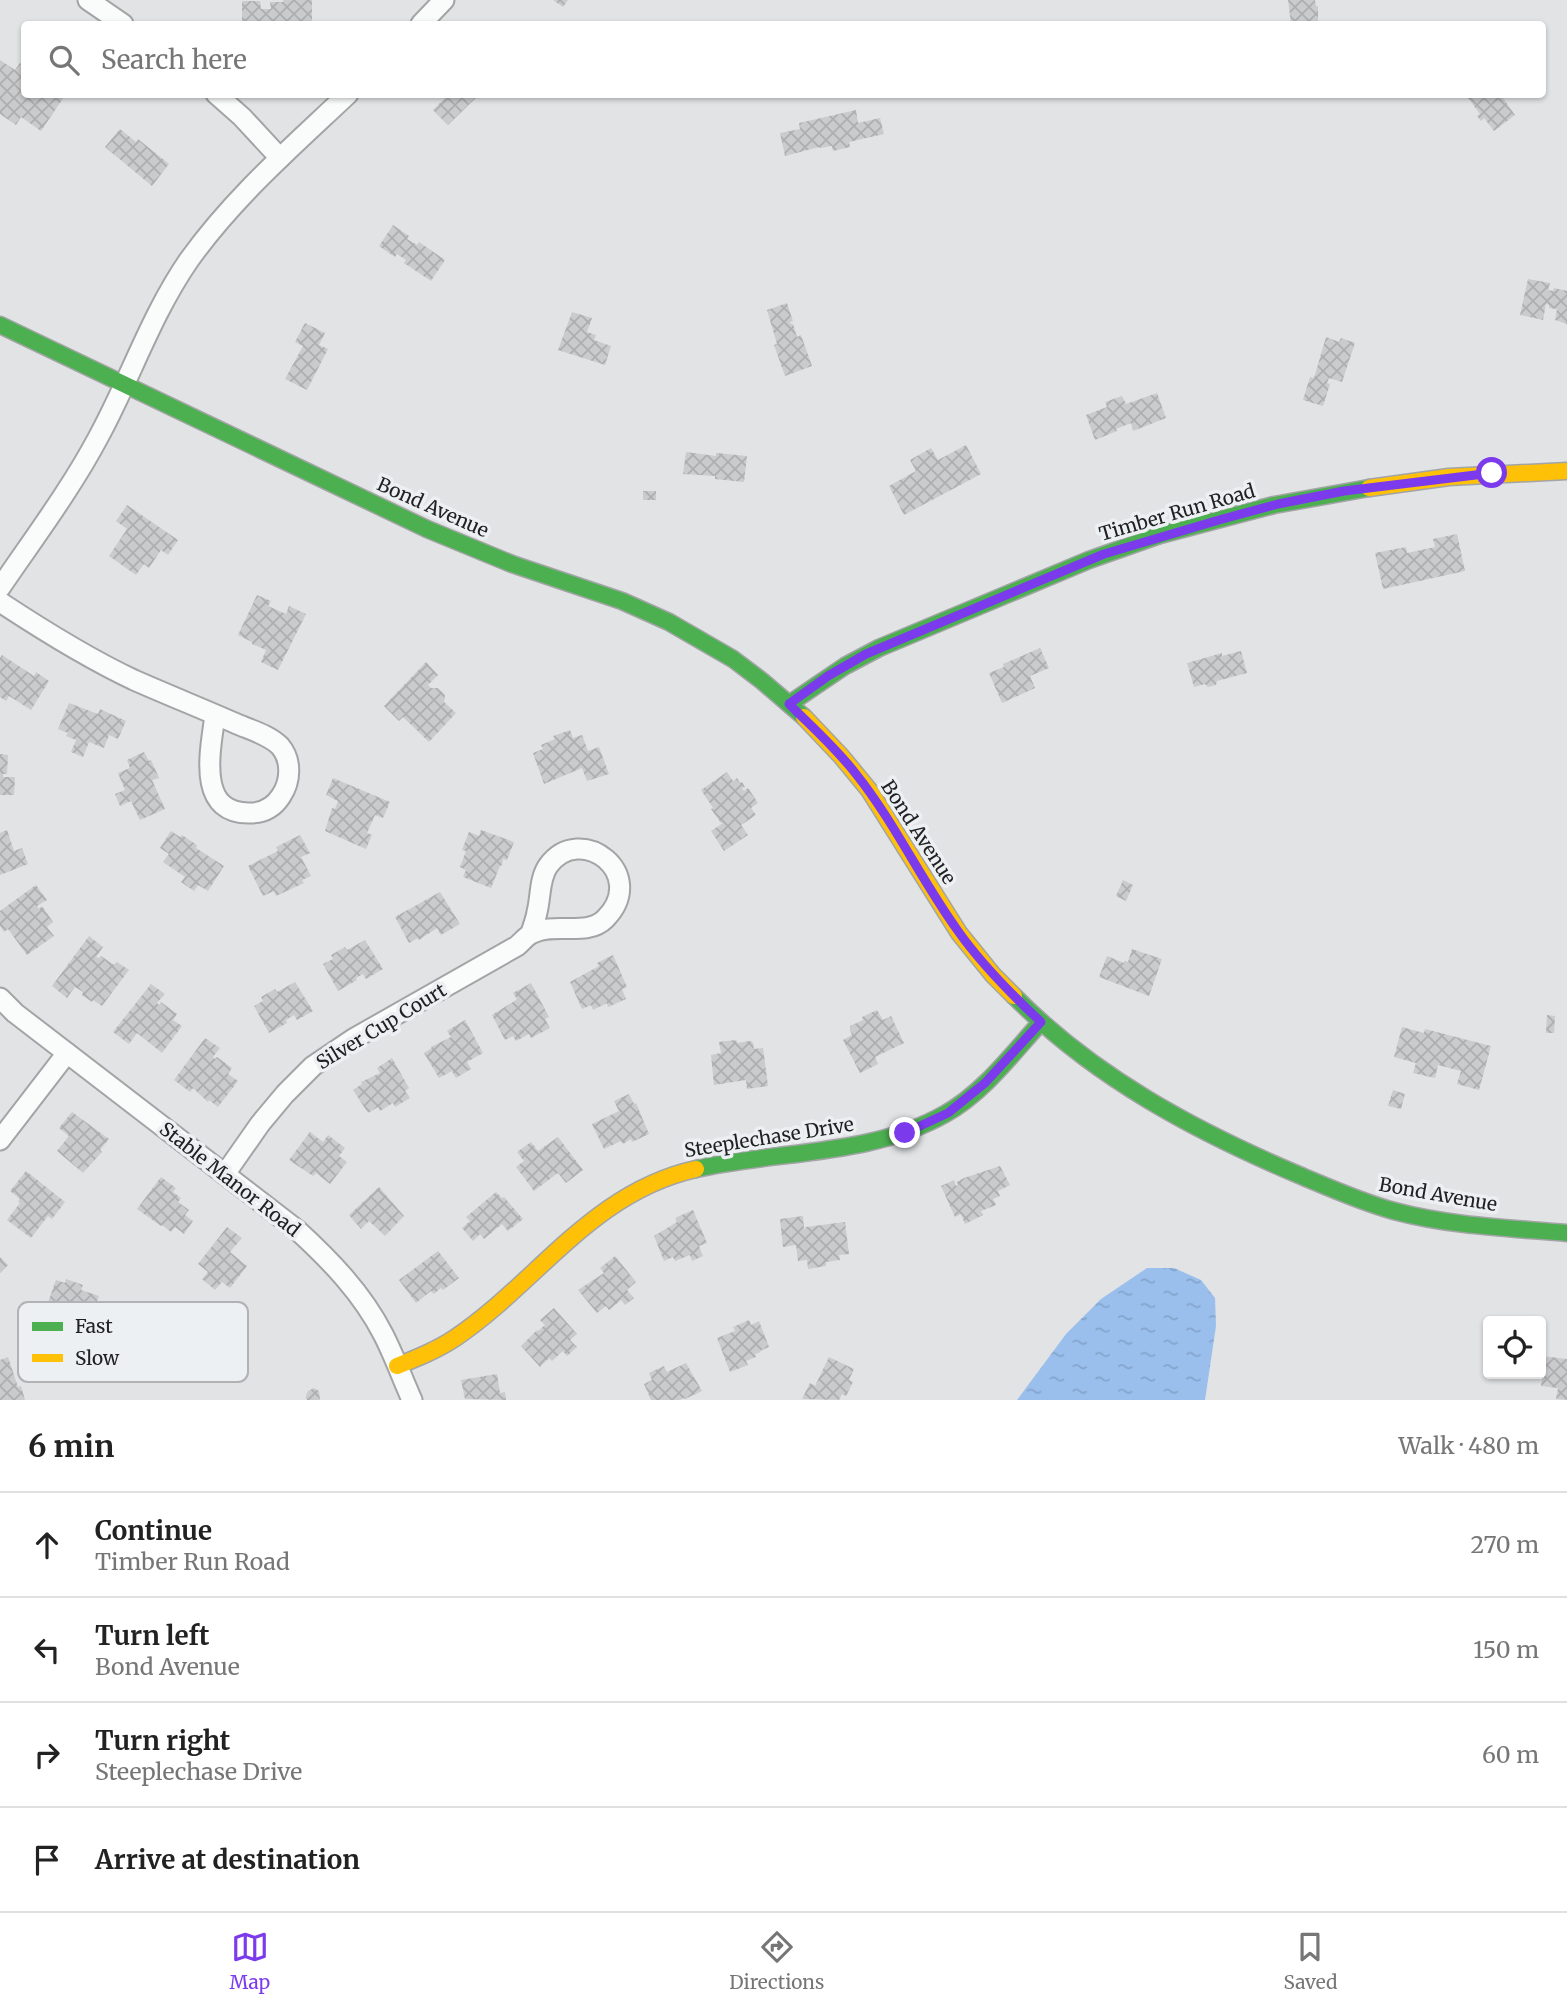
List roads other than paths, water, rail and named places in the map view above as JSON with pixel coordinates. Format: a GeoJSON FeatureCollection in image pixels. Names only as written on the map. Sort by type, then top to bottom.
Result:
{"type":"FeatureCollection","features":[{"type":"Feature","properties":{"kind":"street"},"geometry":{"type":"LineString","coordinates":[[88,0],[118,21]]}},
{"type":"Feature","properties":{"kind":"street"},"geometry":{"type":"LineString","coordinates":[[424,21],[444,0]]}},
{"type":"Feature","properties":{"kind":"street"},"geometry":{"type":"LineString","coordinates":[[221,98],[280,158]]}},
{"type":"Feature","properties":{"kind":"street"},"geometry":{"type":"LineString","coordinates":[[0,587],[82,466],[161,305],[188,261],[241,197],[344,98]]}},
{"type":"Feature","properties":{"kind":"street","name":"Bond Avenue"},"geometry":{"type":"LineString","coordinates":[[0,325],[353,494],[481,552],[640,607],[714,647],[789,704],[855,772],[958,931],[1008,991],[1041,1022],[1095,1065],[1149,1102],[1272,1165],[1369,1204],[1445,1220],[1567,1233]]}},
{"type":"Feature","properties":{"kind":"street","name":"Timber Run Road"},"geometry":{"type":"LineString","coordinates":[[789,704],[828,676],[866,654],[1104,554],[1163,536],[1278,504],[1344,491],[1492,473],[1567,471]]}},
{"type":"Feature","properties":{"kind":"street"},"geometry":{"type":"LineString","coordinates":[[0,602],[83,654],[133,679],[268,737],[280,747],[286,757],[289,780],[278,801],[271,807],[251,813],[238,812],[221,802],[215,794],[209,773],[215,715]]}},
{"type":"Feature","properties":{"kind":"street","name":"Silver Cup Court"},"geometry":{"type":"LineString","coordinates":[[225,1174],[285,1094],[313,1066],[353,1039],[517,946],[531,933],[546,929],[585,928],[602,922],[615,905],[621,886],[610,861],[582,849],[555,859],[548,866],[541,883],[531,933]]}},
{"type":"Feature","properties":{"kind":"street","name":"Stable Manor Road"},"geometry":{"type":"LineString","coordinates":[[0,998],[15,1013],[296,1229],[325,1256],[369,1310],[384,1335],[412,1400]]}},
{"type":"Feature","properties":{"kind":"street","name":"Steeplechase Drive"},"geometry":{"type":"LineString","coordinates":[[397,1366],[432,1352],[461,1334],[484,1317],[585,1225],[628,1196],[679,1173],[707,1165],[881,1140],[926,1125],[948,1113],[985,1083],[1041,1022]]}},
{"type":"Feature","properties":{"kind":"street"},"geometry":{"type":"LineString","coordinates":[[0,1140],[67,1053]]}},
{"type":"Feature","properties":{"kind":"water"},"geometry":{"type":"Polygon","coordinates":[[[1147,1268],[1174,1268],[1201,1280],[1215,1298],[1216,1326],[1205,1400],[1017,1400],[1066,1334],[1101,1299],[1147,1268]]]}}]}
